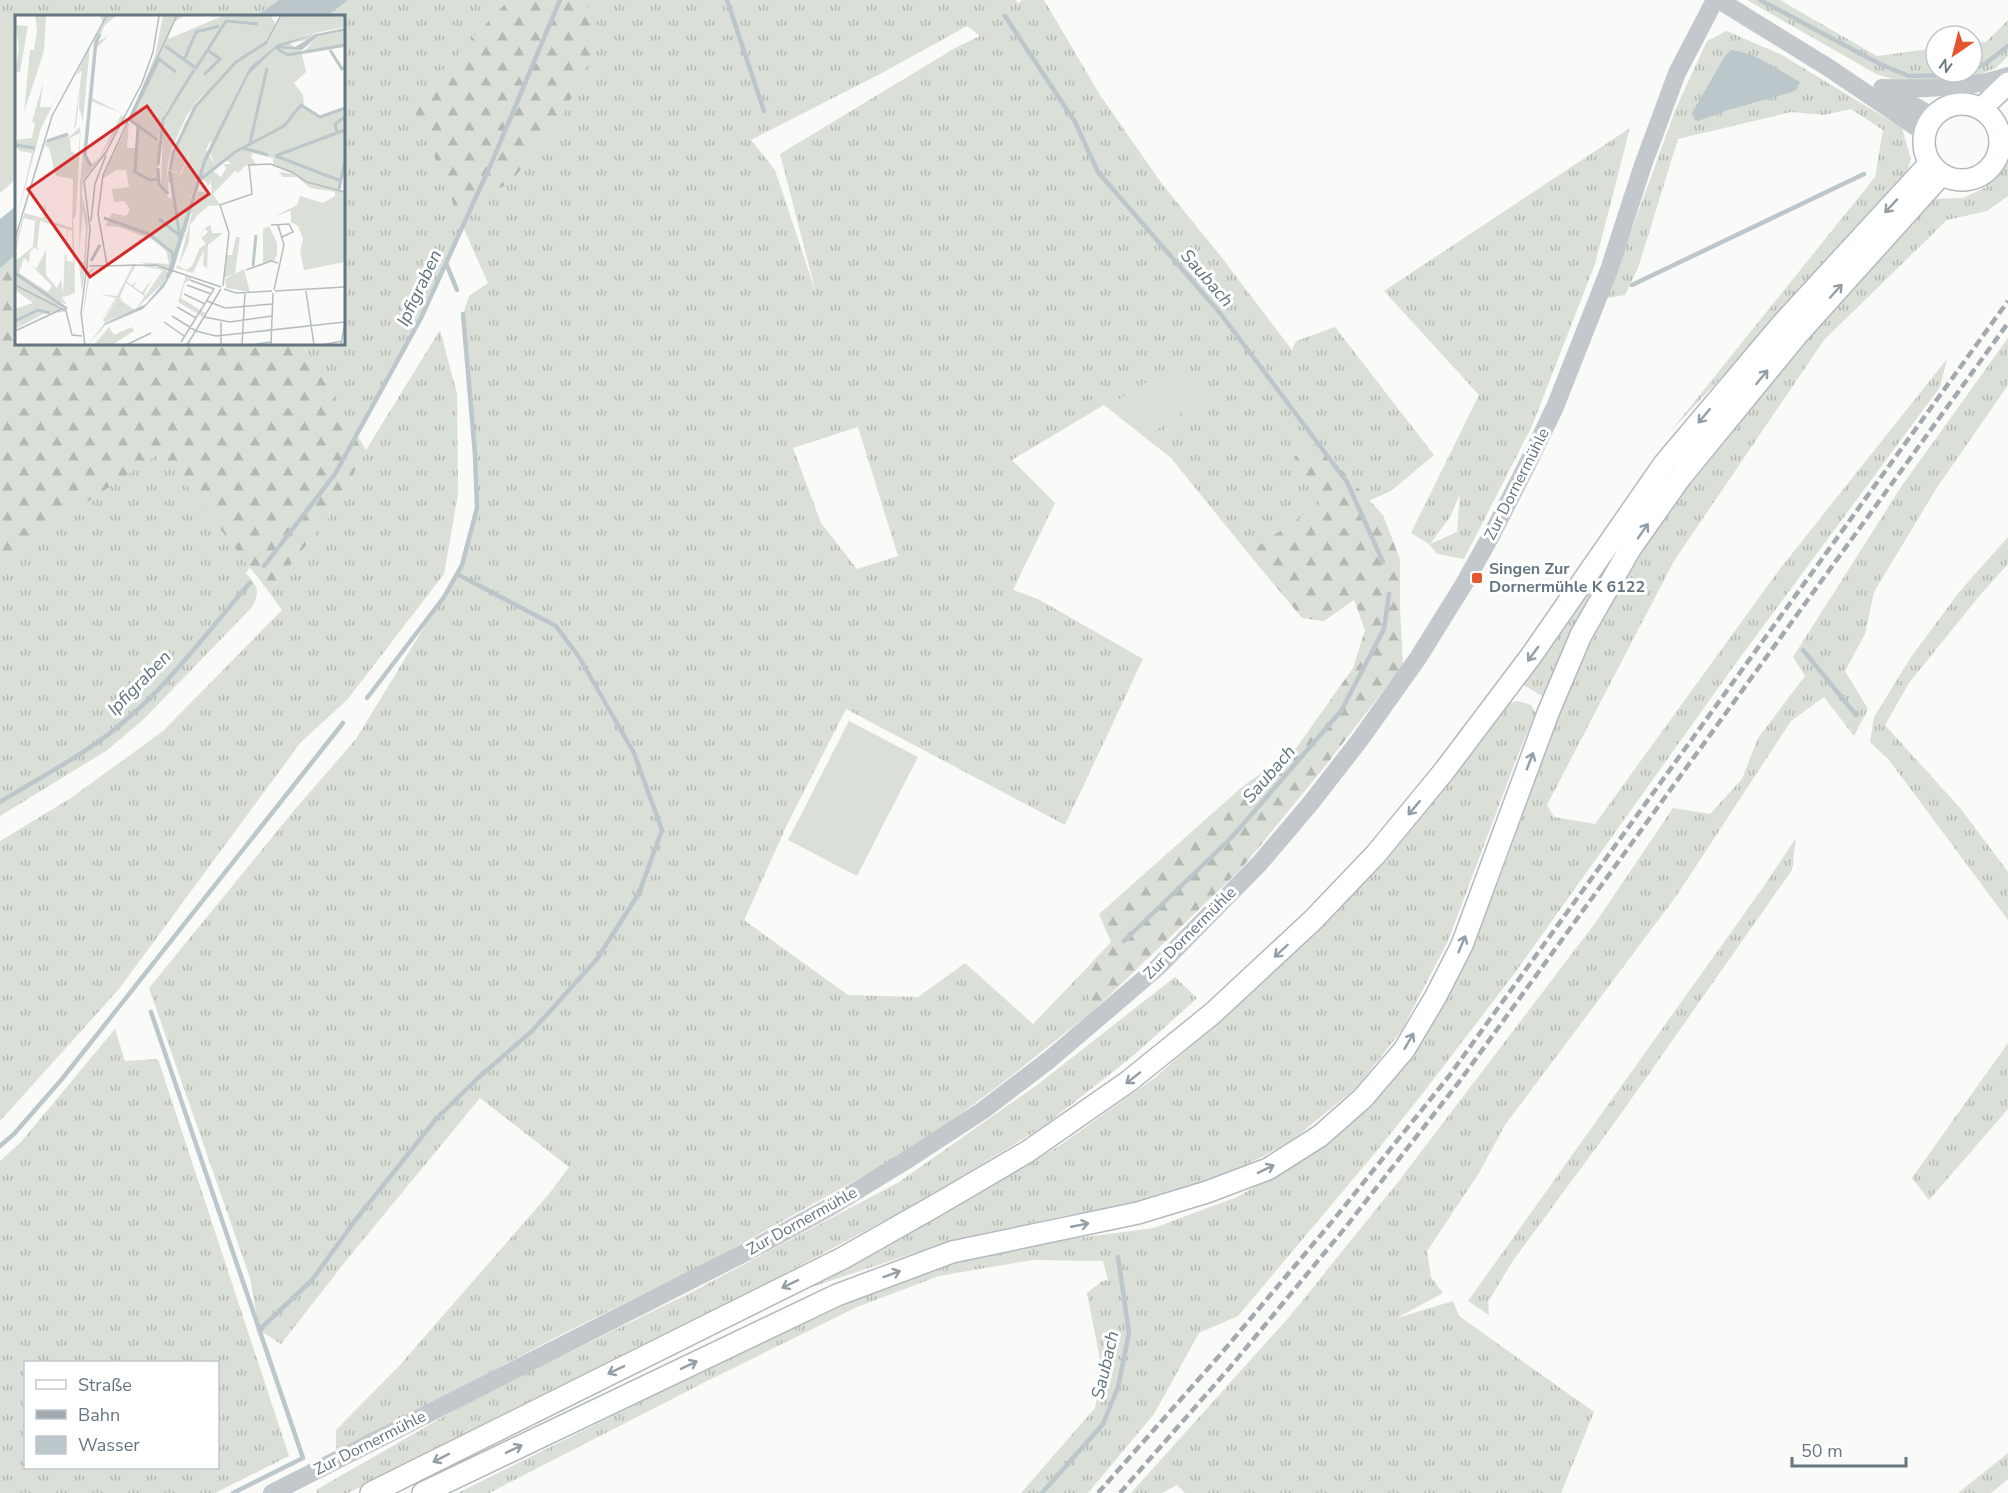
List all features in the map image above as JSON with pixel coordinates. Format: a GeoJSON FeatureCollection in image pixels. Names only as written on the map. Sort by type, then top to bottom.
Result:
{"type":"FeatureCollection","features":[{"type":"Feature","properties":{"kind":"main road"},"geometry":{"type":"LineString","coordinates":[[1981,109],[2008,83]]}},
{"type":"Feature","properties":{"kind":"main road"},"geometry":{"type":"LineString","coordinates":[[1965,104],[1981,109],[1990,116],[2002,117],[1999,152],[1991,168],[1976,178],[1968,180],[1950,178],[1936,169],[1925,148],[1930,125],[1948,107],[1965,104]]}},
{"type":"Feature","properties":{"kind":"main road"},"geometry":{"type":"LineString","coordinates":[[370,1493],[843,1258],[933,1207],[1027,1152],[1129,1081],[1213,1013],[1313,920],[1376,854],[1445,770],[1531,656],[1664,464],[1783,323],[1936,169]]}},
{"type":"Feature","properties":{"kind":"main road"},"geometry":{"type":"LineString","coordinates":[[423,1493],[837,1295],[952,1252],[1138,1213],[1208,1192],[1268,1169],[1320,1137],[1363,1098],[1404,1050],[1436,996],[1462,945],[1548,712],[1581,635],[1630,549],[1680,478],[1936,169]]}},
{"type":"Feature","properties":{"kind":"street"},"geometry":{"type":"LineString","coordinates":[[1717,0],[1829,68],[1930,125]]}},
{"type":"Feature","properties":{"kind":"street","name":"Zur Dornermühle"},"geometry":{"type":"LineString","coordinates":[[272,1493],[772,1239],[830,1208],[910,1158],[982,1111],[1049,1060],[1158,968],[1251,872],[1310,804],[1418,658],[1464,585],[1492,534],[1555,407],[1609,270],[1643,165],[1677,73],[1717,0]]}},
{"type":"Feature","properties":{"kind":"street"},"geometry":{"type":"LineString","coordinates":[[1829,68],[1882,88],[1930,125]]}},
{"type":"Feature","properties":{"kind":"street"},"geometry":{"type":"LineString","coordinates":[[1882,88],[1965,84],[1994,81],[2008,76]]}},
{"type":"Feature","properties":{"kind":"green space"},"geometry":{"type":"Polygon","coordinates":[[[0,0],[279,0],[257,15],[15,15],[15,30],[0,13],[0,0]]]}},
{"type":"Feature","properties":{"kind":"green space"},"geometry":{"type":"Polygon","coordinates":[[[344,0],[1016,0],[1018,4],[1022,0],[1044,0],[1100,95],[1162,184],[1292,350],[1296,341],[1335,327],[1434,455],[1391,491],[1248,553],[1171,458],[1104,405],[1012,460],[1055,503],[1013,590],[1038,599],[1143,659],[1065,825],[846,709],[787,825],[744,920],[848,995],[918,997],[965,963],[1033,1024],[1081,974],[1094,1010],[945,1126],[879,1167],[713,1260],[562,1334],[336,1454],[336,1430],[400,1365],[549,1194],[569,1167],[480,1098],[349,1257],[281,1344],[259,1330],[250,1278],[149,988],[296,808],[356,739],[462,565],[477,508],[475,454],[463,314],[469,296],[488,283],[463,227],[421,318],[357,435],[303,345],[345,345],[345,15],[324,15],[344,0]],[[967,26],[880,74],[751,140],[775,170],[816,293],[780,154],[955,48],[980,36],[967,26]],[[858,427],[793,448],[821,523],[857,569],[898,556],[858,427]]]}},
{"type":"Feature","properties":{"kind":"green space"},"geometry":{"type":"Polygon","coordinates":[[[509,0],[586,0],[596,43],[563,116],[510,183],[455,209],[448,186],[415,112],[430,83],[509,0]]]}},
{"type":"Feature","properties":{"kind":"green space"},"geometry":{"type":"Polygon","coordinates":[[[1747,0],[1780,0],[1877,56],[1924,50],[1924,80],[1899,81],[1876,74],[1747,0]]]}},
{"type":"Feature","properties":{"kind":"green space"},"geometry":{"type":"Polygon","coordinates":[[[0,13],[15,30],[15,180],[0,193],[0,13]]]}},
{"type":"Feature","properties":{"kind":"green space"},"geometry":{"type":"Polygon","coordinates":[[[2008,20],[2008,56],[1996,68],[1984,72],[1984,42],[2008,20]]]}},
{"type":"Feature","properties":{"kind":"green space"},"geometry":{"type":"Polygon","coordinates":[[[1727,31],[1782,55],[1902,128],[1911,159],[1903,183],[1670,432],[1875,177],[1883,130],[1851,109],[1824,115],[1791,112],[1678,139],[1638,268],[1625,295],[1607,298],[1676,108],[1707,41],[1727,31]]]}},
{"type":"Feature","properties":{"kind":"green space"},"geometry":{"type":"Polygon","coordinates":[[[1630,128],[1595,264],[1532,426],[1464,559],[1437,554],[1429,544],[1411,533],[1479,395],[1384,291],[1630,128]],[[1460,494],[1450,517],[1430,544],[1457,532],[1460,494]]]}},
{"type":"Feature","properties":{"kind":"green space"},"geometry":{"type":"Polygon","coordinates":[[[2008,132],[2008,196],[1987,211],[1947,220],[1824,340],[1674,561],[1547,805],[1554,817],[1595,824],[1779,570],[1947,359],[1940,387],[1736,663],[1514,974],[1423,1093],[1238,1316],[1199,1333],[1154,1414],[1088,1493],[1021,1493],[1095,1408],[1102,1370],[1087,1293],[1102,1281],[1108,1280],[1103,1261],[1032,1260],[939,1276],[857,1307],[489,1493],[458,1493],[711,1367],[861,1297],[951,1263],[1054,1241],[1154,1228],[1237,1197],[1317,1152],[1358,1113],[1404,1063],[1443,1007],[1473,944],[1507,859],[1548,740],[1588,648],[1637,556],[1709,452],[1929,199],[1963,198],[1986,187],[2004,167],[2008,132]]]}},
{"type":"Feature","properties":{"kind":"green space"},"geometry":{"type":"Polygon","coordinates":[[[0,249],[9,261],[15,256],[15,345],[303,345],[366,450],[334,510],[269,592],[161,452],[0,561],[0,249]]]}},
{"type":"Feature","properties":{"kind":"green space"},"geometry":{"type":"Polygon","coordinates":[[[440,330],[457,394],[458,494],[444,574],[347,700],[301,742],[119,989],[0,1121],[0,841],[71,798],[163,731],[282,610],[269,592],[334,510],[366,450],[440,330]]]}},
{"type":"Feature","properties":{"kind":"green space"},"geometry":{"type":"Polygon","coordinates":[[[2008,338],[2008,385],[1936,489],[1874,592],[1865,634],[1845,671],[1868,709],[1854,736],[1824,697],[1791,721],[1677,895],[1505,1125],[1479,1173],[1427,1251],[1431,1277],[1443,1293],[1397,1318],[1453,1301],[1459,1316],[1594,1412],[1561,1493],[1185,1493],[1177,1485],[1162,1493],[1131,1493],[1290,1316],[1398,1182],[1596,922],[1673,808],[1710,814],[1742,779],[1758,738],[1805,676],[1793,657],[1901,487],[2008,338]]]}},
{"type":"Feature","properties":{"kind":"green space"},"geometry":{"type":"Polygon","coordinates":[[[1178,363],[1202,399],[1148,436],[1113,403],[1178,363]]]}},
{"type":"Feature","properties":{"kind":"green space"},"geometry":{"type":"Polygon","coordinates":[[[1317,443],[1383,515],[1400,559],[1403,665],[1326,765],[1241,869],[1094,1010],[1081,974],[1111,942],[1099,914],[1242,787],[1297,747],[1353,668],[1365,630],[1354,600],[1324,621],[1302,618],[1248,553],[1321,503],[1294,457],[1317,443]]]}},
{"type":"Feature","properties":{"kind":"green space"},"geometry":{"type":"Polygon","coordinates":[[[161,451],[252,564],[246,573],[257,592],[255,601],[252,607],[143,720],[106,751],[0,816],[0,561],[161,451]]]}},
{"type":"Feature","properties":{"kind":"green space"},"geometry":{"type":"Polygon","coordinates":[[[2008,537],[2008,564],[1909,683],[1885,725],[1961,809],[2008,872],[2008,920],[1889,760],[1870,742],[1874,717],[1911,657],[1960,591],[2008,537]]]}},
{"type":"Feature","properties":{"kind":"green space"},"geometry":{"type":"Polygon","coordinates":[[[1609,564],[1574,630],[1546,698],[1523,685],[1594,582],[1609,564]]]}},
{"type":"Feature","properties":{"kind":"green space"},"geometry":{"type":"Polygon","coordinates":[[[1518,701],[1531,705],[1536,713],[1519,752],[1448,941],[1402,1030],[1357,1087],[1295,1138],[1262,1157],[1213,1180],[1169,1197],[1063,1216],[947,1242],[782,1297],[934,1219],[1059,1146],[1156,1077],[1329,919],[1392,849],[1506,704],[1518,701]]]}},
{"type":"Feature","properties":{"kind":"green space"},"geometry":{"type":"Polygon","coordinates":[[[849,721],[918,757],[857,876],[788,840],[849,721]]]}},
{"type":"Feature","properties":{"kind":"green space"},"geometry":{"type":"Polygon","coordinates":[[[1796,838],[1792,870],[1620,1115],[1512,1262],[1488,1302],[1489,1315],[1468,1301],[1764,886],[1796,838]]]}},
{"type":"Feature","properties":{"kind":"green space"},"geometry":{"type":"Polygon","coordinates":[[[1175,977],[1197,998],[1133,1056],[1044,1126],[918,1203],[769,1282],[348,1493],[317,1493],[316,1490],[476,1398],[692,1292],[899,1182],[1037,1085],[1175,977]]]}},
{"type":"Feature","properties":{"kind":"green space"},"geometry":{"type":"Polygon","coordinates":[[[115,1029],[125,1061],[158,1059],[289,1456],[215,1493],[0,1493],[0,1161],[21,1142],[115,1029]]]}},
{"type":"Feature","properties":{"kind":"green space"},"geometry":{"type":"Polygon","coordinates":[[[2008,1043],[2008,1109],[1929,1200],[1912,1178],[2008,1043]]]}},
{"type":"Feature","properties":{"kind":"green space"},"geometry":{"type":"Polygon","coordinates":[[[2008,1453],[2008,1479],[1991,1493],[1958,1493],[2008,1453]]]}},
{"type":"Feature","properties":{"kind":"water"},"geometry":{"type":"Polygon","coordinates":[[[279,0],[348,0],[328,15],[257,15],[279,0]]]}},
{"type":"Feature","properties":{"kind":"water"},"geometry":{"type":"Polygon","coordinates":[[[1731,50],[1758,58],[1800,82],[1796,90],[1698,121],[1694,119],[1692,113],[1725,56],[1731,50]]]}},
{"type":"Feature","properties":{"kind":"water"},"geometry":{"type":"Polygon","coordinates":[[[15,207],[15,256],[0,268],[0,219],[15,207]]]}},
{"type":"Feature","properties":{"kind":"waterway","name":"Ipfigraben"},"geometry":{"type":"LineString","coordinates":[[264,566],[335,474],[421,318],[491,164],[560,0]]}},
{"type":"Feature","properties":{"kind":"waterway"},"geometry":{"type":"LineString","coordinates":[[727,0],[764,111]]}},
{"type":"Feature","properties":{"kind":"waterway"},"geometry":{"type":"LineString","coordinates":[[1760,0],[1880,64],[1909,76],[1924,76]]}},
{"type":"Feature","properties":{"kind":"waterway","name":"Saubach"},"geometry":{"type":"LineString","coordinates":[[1005,16],[1075,122],[1098,172],[1220,313],[1347,482],[1383,562]]}},
{"type":"Feature","properties":{"kind":"waterway"},"geometry":{"type":"LineString","coordinates":[[1984,64],[2008,46]]}},
{"type":"Feature","properties":{"kind":"waterway"},"geometry":{"type":"LineString","coordinates":[[1632,285],[1864,174]]}},
{"type":"Feature","properties":{"kind":"waterway"},"geometry":{"type":"LineString","coordinates":[[446,263],[457,290]]}},
{"type":"Feature","properties":{"kind":"waterway"},"geometry":{"type":"LineString","coordinates":[[367,698],[444,597],[462,565],[477,508],[475,454],[463,314]]}},
{"type":"Feature","properties":{"kind":"waterway"},"geometry":{"type":"LineString","coordinates":[[259,1330],[312,1280],[354,1222],[436,1119],[478,1078],[532,1031],[597,959],[639,893],[662,830],[634,753],[579,657],[556,626],[457,574]]}},
{"type":"Feature","properties":{"kind":"waterway","name":"Ipfigraben"},"geometry":{"type":"LineString","coordinates":[[0,802],[82,753],[127,719],[176,671],[250,583]]}},
{"type":"Feature","properties":{"kind":"waterway","name":"Saubach"},"geometry":{"type":"LineString","coordinates":[[1124,941],[1232,837],[1341,711],[1384,629],[1389,594]]}},
{"type":"Feature","properties":{"kind":"waterway"},"geometry":{"type":"LineString","coordinates":[[1803,650],[1856,715]]}},
{"type":"Feature","properties":{"kind":"waterway"},"geometry":{"type":"LineString","coordinates":[[0,1146],[14,1134],[62,1079],[343,723]]}},
{"type":"Feature","properties":{"kind":"waterway"},"geometry":{"type":"LineString","coordinates":[[151,1012],[303,1458],[233,1493]]}},
{"type":"Feature","properties":{"kind":"waterway","name":"Saubach"},"geometry":{"type":"LineString","coordinates":[[1042,1493],[1103,1424],[1118,1387],[1129,1333],[1118,1257]]}},
{"type":"Feature","properties":{"kind":"railway"},"geometry":{"type":"LineString","coordinates":[[1098,1493],[1220,1355],[1335,1218],[1449,1076],[2008,301]]}},
{"type":"Feature","properties":{"kind":"railway"},"geometry":{"type":"LineString","coordinates":[[1120,1493],[1232,1365],[1345,1228],[1459,1082],[2008,323]]}},
{"type":"Feature","properties":{"kind":"place","name":"Singen Zur Dornermühle K 6122"},"geometry":{"type":"Point","coordinates":[1477,578]}}]}
